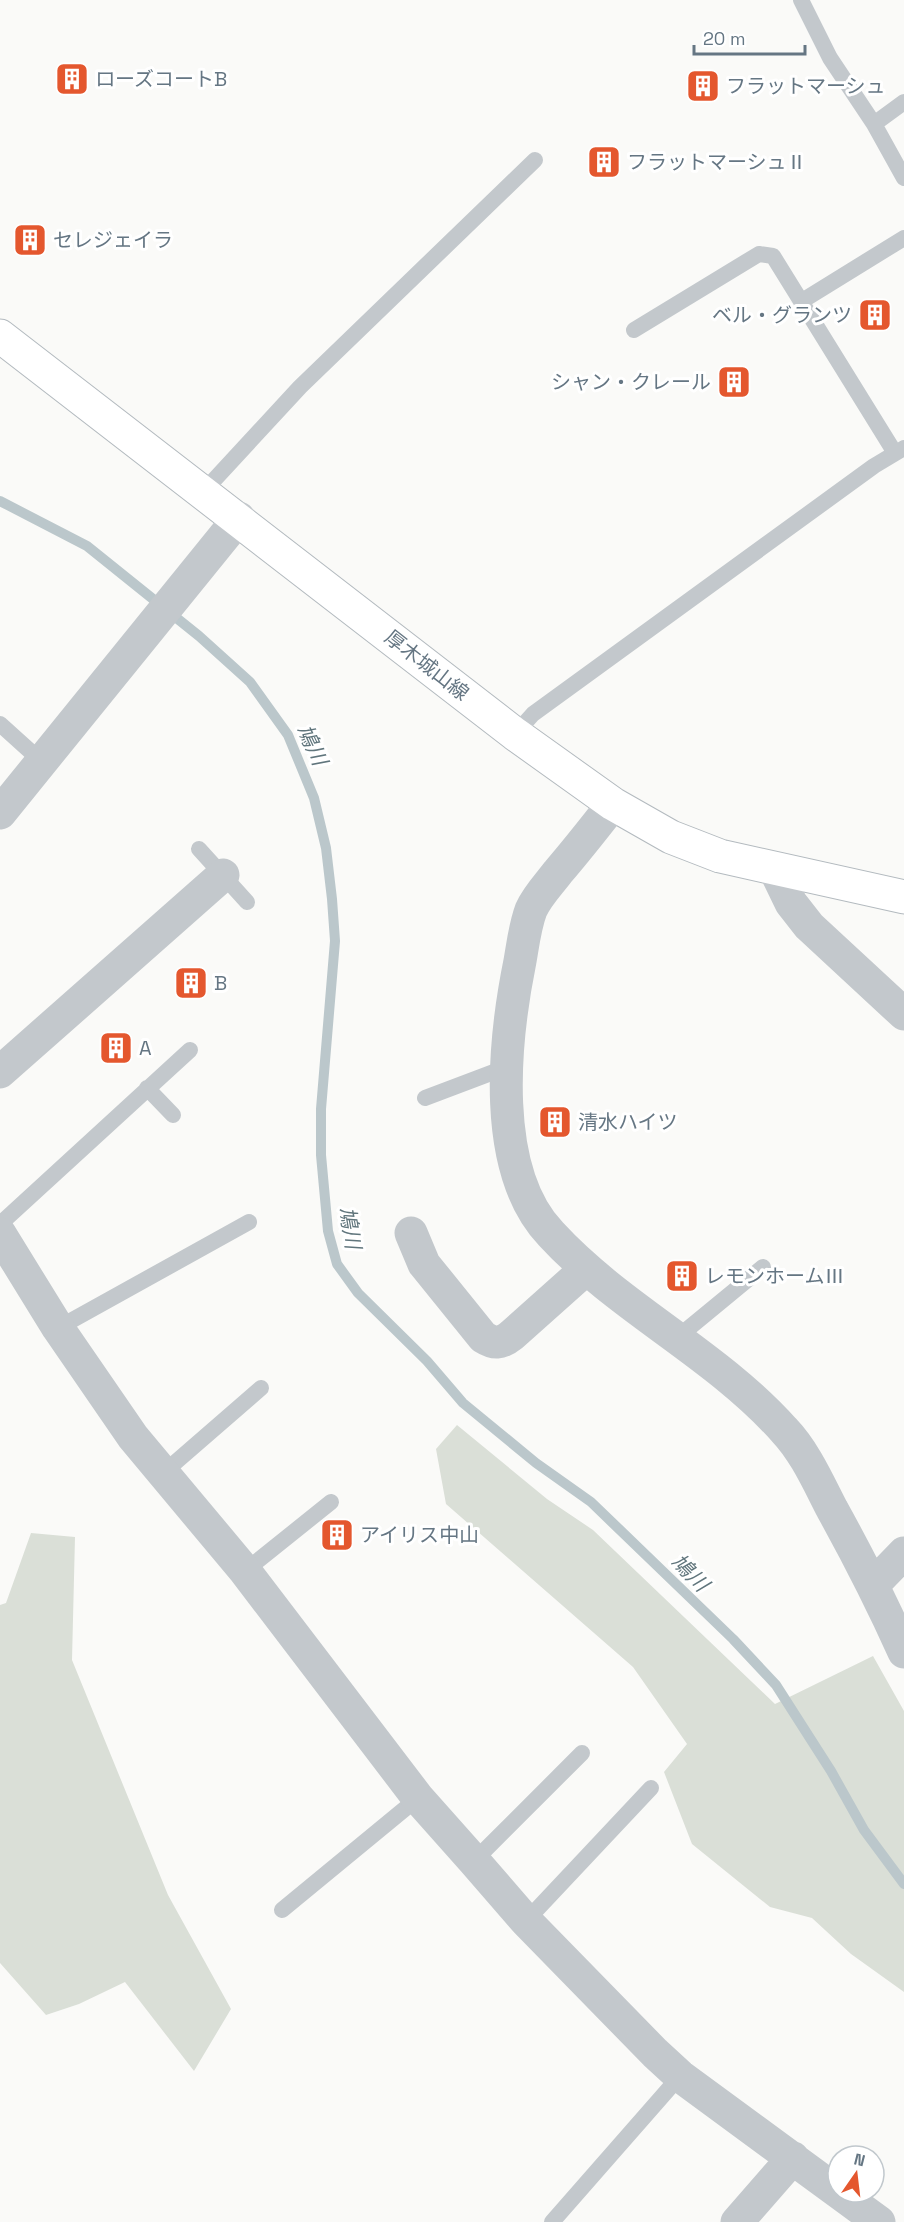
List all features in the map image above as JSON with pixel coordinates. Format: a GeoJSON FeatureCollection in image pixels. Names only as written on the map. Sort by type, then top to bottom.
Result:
{"type":"FeatureCollection","features":[{"type":"Feature","properties":{"kind":"main road","name":"厚木城山線"},"geometry":{"type":"LineString","coordinates":[[0,336],[239,518],[515,734],[613,804],[694,847],[733,860],[904,897]]}},
{"type":"Feature","properties":{"kind":"street"},"geometry":{"type":"LineString","coordinates":[[0,813],[178,590],[239,518]]}},
{"type":"Feature","properties":{"kind":"street"},"geometry":{"type":"LineString","coordinates":[[613,804],[537,899],[530,912],[518,972],[507,1066],[509,1126],[522,1184],[536,1217],[585,1269],[678,1337],[733,1381],[785,1430],[815,1476],[873,1585],[904,1652]]}},
{"type":"Feature","properties":{"kind":"street"},"geometry":{"type":"LineString","coordinates":[[775,870],[791,903],[809,926],[904,1014]]}},
{"type":"Feature","properties":{"kind":"street"},"geometry":{"type":"LineString","coordinates":[[0,1072],[223,875]]}},
{"type":"Feature","properties":{"kind":"street"},"geometry":{"type":"LineString","coordinates":[[411,1233],[424,1264],[483,1336],[492,1343],[503,1342],[512,1335],[585,1269]]}},
{"type":"Feature","properties":{"kind":"street"},"geometry":{"type":"LineString","coordinates":[[0,1234],[58,1328],[133,1437],[245,1571],[418,1798],[526,1921],[680,2076],[826,2183]]}},
{"type":"Feature","properties":{"kind":"street"},"geometry":{"type":"LineString","coordinates":[[873,1585],[904,1553]]}},
{"type":"Feature","properties":{"kind":"street"},"geometry":{"type":"LineString","coordinates":[[737,2222],[793,2158]]}},
{"type":"Feature","properties":{"kind":"street"},"geometry":{"type":"LineString","coordinates":[[854,2204],[879,2222]]}},
{"type":"Feature","properties":{"kind":"lane"},"geometry":{"type":"LineString","coordinates":[[801,0],[830,58],[874,124],[904,178]]}},
{"type":"Feature","properties":{"kind":"lane"},"geometry":{"type":"LineString","coordinates":[[874,124],[904,102]]}},
{"type":"Feature","properties":{"kind":"lane"},"geometry":{"type":"LineString","coordinates":[[203,492],[300,387],[535,160]]}},
{"type":"Feature","properties":{"kind":"lane"},"geometry":{"type":"LineString","coordinates":[[802,301],[904,238]]}},
{"type":"Feature","properties":{"kind":"lane"},"geometry":{"type":"LineString","coordinates":[[515,734],[533,714],[900,451],[777,260],[766,254],[759,254],[634,330]]}},
{"type":"Feature","properties":{"kind":"lane"},"geometry":{"type":"LineString","coordinates":[[0,724],[41,761]]}},
{"type":"Feature","properties":{"kind":"lane"},"geometry":{"type":"LineString","coordinates":[[199,849],[247,902]]}},
{"type":"Feature","properties":{"kind":"lane"},"geometry":{"type":"LineString","coordinates":[[0,1224],[190,1050]]}},
{"type":"Feature","properties":{"kind":"lane"},"geometry":{"type":"LineString","coordinates":[[425,1098],[507,1066]]}},
{"type":"Feature","properties":{"kind":"lane"},"geometry":{"type":"LineString","coordinates":[[147,1088],[173,1114]]}},
{"type":"Feature","properties":{"kind":"lane"},"geometry":{"type":"LineString","coordinates":[[58,1328],[249,1222]]}},
{"type":"Feature","properties":{"kind":"lane"},"geometry":{"type":"LineString","coordinates":[[678,1337],[763,1267]]}},
{"type":"Feature","properties":{"kind":"lane"},"geometry":{"type":"LineString","coordinates":[[162,1474],[261,1388]]}},
{"type":"Feature","properties":{"kind":"lane"},"geometry":{"type":"LineString","coordinates":[[245,1571],[331,1502]]}},
{"type":"Feature","properties":{"kind":"lane"},"geometry":{"type":"LineString","coordinates":[[474,1861],[582,1753]]}},
{"type":"Feature","properties":{"kind":"lane"},"geometry":{"type":"LineString","coordinates":[[526,1921],[651,1788]]}},
{"type":"Feature","properties":{"kind":"lane"},"geometry":{"type":"LineString","coordinates":[[282,1910],[418,1798]]}},
{"type":"Feature","properties":{"kind":"lane"},"geometry":{"type":"LineString","coordinates":[[552,2222],[680,2076]]}},
{"type":"Feature","properties":{"kind":"shaded area"},"geometry":{"type":"Polygon","coordinates":[[[457,1425],[547,1499],[593,1530],[775,1704],[873,1656],[904,1711],[904,1992],[851,1954],[812,1918],[770,1907],[692,1844],[664,1772],[687,1744],[633,1667],[446,1504],[436,1449],[457,1425]]]}},
{"type":"Feature","properties":{"kind":"shaded area"},"geometry":{"type":"Polygon","coordinates":[[[31,1533],[75,1537],[72,1660],[168,1895],[231,2009],[194,2071],[125,1982],[79,2004],[46,2015],[0,1963],[0,1605],[6,1603],[31,1533]]]}},
{"type":"Feature","properties":{"kind":"waterway","name":"鳩川"},"geometry":{"type":"LineString","coordinates":[[0,501],[87,546],[199,636],[250,682],[288,735],[314,798],[326,848],[332,899],[335,941],[321,1109],[321,1155],[328,1231],[337,1264],[358,1293],[427,1361],[463,1403],[536,1463],[591,1502],[733,1639],[776,1685],[831,1771],[864,1830],[904,1884]]}},
{"type":"Feature","properties":{"kind":"place","name":"ローズコートB"},"geometry":{"type":"Point","coordinates":[72,79]}},
{"type":"Feature","properties":{"kind":"place","name":"フラットマーシュ"},"geometry":{"type":"Point","coordinates":[703,86]}},
{"type":"Feature","properties":{"kind":"place","name":"フラットマーシュⅡ"},"geometry":{"type":"Point","coordinates":[604,162]}},
{"type":"Feature","properties":{"kind":"place","name":"セレジェイラ"},"geometry":{"type":"Point","coordinates":[30,240]}},
{"type":"Feature","properties":{"kind":"place","name":"ベル・グランツ"},"geometry":{"type":"Point","coordinates":[875,315]}},
{"type":"Feature","properties":{"kind":"place","name":"シャン・クレール"},"geometry":{"type":"Point","coordinates":[734,382]}},
{"type":"Feature","properties":{"kind":"place","name":"B"},"geometry":{"type":"Point","coordinates":[191,983]}},
{"type":"Feature","properties":{"kind":"place","name":"A"},"geometry":{"type":"Point","coordinates":[116,1048]}},
{"type":"Feature","properties":{"kind":"place","name":"清水ハイツ"},"geometry":{"type":"Point","coordinates":[555,1122]}},
{"type":"Feature","properties":{"kind":"place","name":"レモンホームⅢ"},"geometry":{"type":"Point","coordinates":[682,1276]}},
{"type":"Feature","properties":{"kind":"place","name":"アイリス中山"},"geometry":{"type":"Point","coordinates":[337,1535]}}]}
